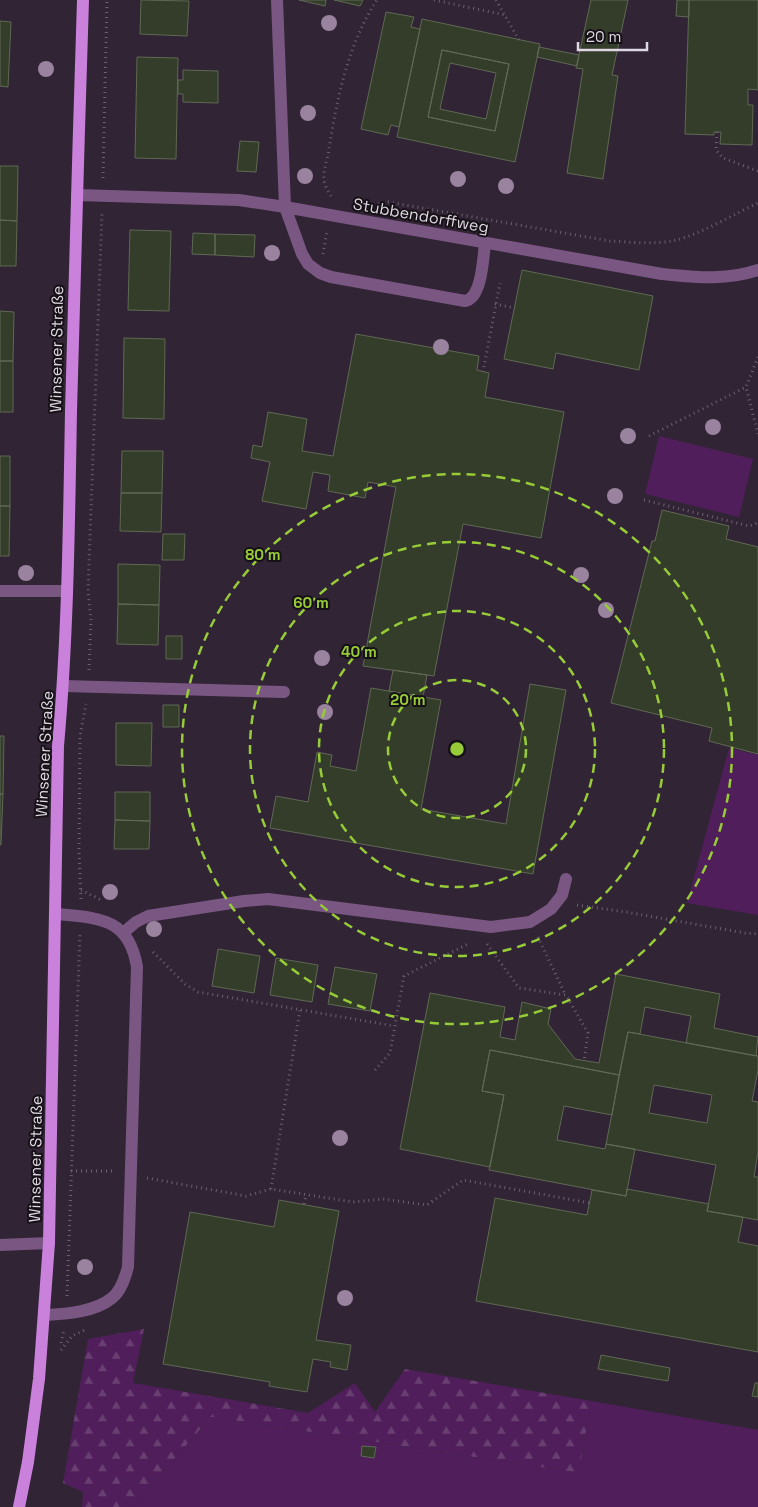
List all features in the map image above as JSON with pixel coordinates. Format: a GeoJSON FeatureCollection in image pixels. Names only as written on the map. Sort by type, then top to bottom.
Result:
{"type":"FeatureCollection","features":[{"type":"Feature","properties":{"kind":"main road","name":"Winsener Straße"},"geometry":{"type":"LineString","coordinates":[[19,1507],[28,1462],[39,1379],[49,1243],[58,746],[64,686],[83,0]]}},
{"type":"Feature","properties":{"kind":"street"},"geometry":{"type":"LineString","coordinates":[[277,0],[285,207],[302,254],[308,264],[320,273],[330,277],[464,301],[474,297],[477,290],[485,243]]}},
{"type":"Feature","properties":{"kind":"street","name":"Stubbendorffweg"},"geometry":{"type":"LineString","coordinates":[[77,195],[239,200],[662,274],[711,278],[736,276],[758,270]]}},
{"type":"Feature","properties":{"kind":"street"},"geometry":{"type":"LineString","coordinates":[[0,591],[67,591]]}},
{"type":"Feature","properties":{"kind":"street"},"geometry":{"type":"LineString","coordinates":[[64,686],[284,692]]}},
{"type":"Feature","properties":{"kind":"street"},"geometry":{"type":"LineString","coordinates":[[123,933],[136,922],[148,916],[244,900],[268,899],[482,931],[491,926],[530,922],[551,909],[562,895],[566,879]]}},
{"type":"Feature","properties":{"kind":"street"},"geometry":{"type":"LineString","coordinates":[[45,1315],[66,1314],[99,1306],[113,1298],[123,1283],[128,1267],[137,967],[134,951],[123,933],[113,925],[105,921],[56,914]]}},
{"type":"Feature","properties":{"kind":"street"},"geometry":{"type":"LineString","coordinates":[[0,1245],[49,1243]]}},
{"type":"Feature","properties":{"kind":"path"},"geometry":{"type":"LineString","coordinates":[[68,1284],[81,917],[79,854],[80,736],[89,686],[90,620],[88,591],[107,0]]}},
{"type":"Feature","properties":{"kind":"path"},"geometry":{"type":"LineString","coordinates":[[332,198],[327,191],[324,178],[335,110],[353,50],[369,12],[377,0]]}},
{"type":"Feature","properties":{"kind":"path"},"geometry":{"type":"LineString","coordinates":[[434,0],[505,15]]}},
{"type":"Feature","properties":{"kind":"path"},"geometry":{"type":"LineString","coordinates":[[496,0],[519,40]]}},
{"type":"Feature","properties":{"kind":"path"},"geometry":{"type":"LineString","coordinates":[[717,132],[716,150],[723,158],[758,171]]}},
{"type":"Feature","properties":{"kind":"path"},"geometry":{"type":"LineString","coordinates":[[374,206],[388,202],[610,241],[639,242],[675,241],[758,203]]}},
{"type":"Feature","properties":{"kind":"path"},"geometry":{"type":"LineString","coordinates":[[320,273],[329,215]]}},
{"type":"Feature","properties":{"kind":"path"},"geometry":{"type":"LineString","coordinates":[[483,372],[506,247]]}},
{"type":"Feature","properties":{"kind":"path"},"geometry":{"type":"LineString","coordinates":[[496,304],[514,308]]}},
{"type":"Feature","properties":{"kind":"path"},"geometry":{"type":"LineString","coordinates":[[758,357],[746,387],[758,434]]}},
{"type":"Feature","properties":{"kind":"path"},"geometry":{"type":"LineString","coordinates":[[649,436],[746,387]]}},
{"type":"Feature","properties":{"kind":"path"},"geometry":{"type":"LineString","coordinates":[[644,500],[748,526],[758,523]]}},
{"type":"Feature","properties":{"kind":"path"},"geometry":{"type":"LineString","coordinates":[[556,902],[758,934]]}},
{"type":"Feature","properties":{"kind":"path"},"geometry":{"type":"LineString","coordinates":[[530,922],[566,995],[588,1033],[584,1061]]}},
{"type":"Feature","properties":{"kind":"path"},"geometry":{"type":"LineString","coordinates":[[375,1070],[390,1053],[404,976],[482,931],[519,988],[566,995]]}},
{"type":"Feature","properties":{"kind":"path"},"geometry":{"type":"LineString","coordinates":[[153,952],[185,984],[198,992],[394,1026]]}},
{"type":"Feature","properties":{"kind":"path"},"geometry":{"type":"LineString","coordinates":[[271,1188],[300,1010]]}},
{"type":"Feature","properties":{"kind":"path"},"geometry":{"type":"LineString","coordinates":[[51,1171],[130,1171],[149,1179],[246,1196],[271,1188],[352,1202],[383,1199],[427,1205],[463,1180],[590,1203]]}},
{"type":"Feature","properties":{"kind":"path"},"geometry":{"type":"LineString","coordinates":[[304,1204],[306,1195]]}},
{"type":"Feature","properties":{"kind":"green space"},"geometry":{"type":"Polygon","coordinates":[[[659,436],[753,459],[739,517],[645,494],[659,436]]]}},
{"type":"Feature","properties":{"kind":"green space"},"geometry":{"type":"Polygon","coordinates":[[[729,748],[758,755],[758,915],[687,903],[729,748]]]}},
{"type":"Feature","properties":{"kind":"green space"},"geometry":{"type":"Polygon","coordinates":[[[144,1329],[133,1383],[308,1413],[355,1383],[375,1412],[405,1369],[591,1401],[579,1473],[211,1417],[133,1507],[82,1507],[83,1492],[63,1483],[88,1339],[144,1329]]]}},
{"type":"Feature","properties":{"kind":"green space"},"geometry":{"type":"Polygon","coordinates":[[[591,1401],[758,1430],[758,1507],[133,1507],[211,1417],[579,1473],[591,1401]]]}},
{"type":"Feature","properties":{"kind":"building"},"geometry":{"type":"Polygon","coordinates":[[[141,0],[189,1],[187,36],[140,34],[141,0]]]}},
{"type":"Feature","properties":{"kind":"building"},"geometry":{"type":"Polygon","coordinates":[[[299,0],[326,0],[325,6],[299,0]]]}},
{"type":"Feature","properties":{"kind":"building"},"geometry":{"type":"Polygon","coordinates":[[[334,0],[363,0],[360,6],[334,0]]]}},
{"type":"Feature","properties":{"kind":"building"},"geometry":{"type":"Polygon","coordinates":[[[591,0],[628,0],[612,75],[618,76],[603,179],[567,173],[583,69],[576,68],[591,0]]]}},
{"type":"Feature","properties":{"kind":"building"},"geometry":{"type":"Polygon","coordinates":[[[677,0],[689,0],[689,17],[676,16],[677,0]]]}},
{"type":"Feature","properties":{"kind":"building"},"geometry":{"type":"Polygon","coordinates":[[[689,0],[758,0],[758,90],[748,89],[748,105],[753,105],[752,145],[720,144],[721,132],[714,132],[714,135],[685,134],[689,0]]]}},
{"type":"Feature","properties":{"kind":"building"},"geometry":{"type":"Polygon","coordinates":[[[386,12],[414,17],[411,27],[420,29],[399,127],[391,125],[388,135],[361,129],[386,12]]]}},
{"type":"Feature","properties":{"kind":"building"},"geometry":{"type":"Polygon","coordinates":[[[422,19],[540,44],[515,162],[397,137],[422,19]],[[442,50],[428,117],[495,131],[509,64],[442,50]]]}},
{"type":"Feature","properties":{"kind":"building"},"geometry":{"type":"Polygon","coordinates":[[[0,21],[11,22],[8,87],[0,86],[0,21]]]}},
{"type":"Feature","properties":{"kind":"building"},"geometry":{"type":"Polygon","coordinates":[[[539,47],[579,55],[577,66],[537,57],[539,47]]]}},
{"type":"Feature","properties":{"kind":"building"},"geometry":{"type":"Polygon","coordinates":[[[442,50],[509,64],[495,131],[428,117],[442,50]],[[450,63],[440,109],[486,119],[496,73],[450,63]]]}},
{"type":"Feature","properties":{"kind":"building"},"geometry":{"type":"Polygon","coordinates":[[[137,57],[178,58],[176,159],[135,158],[137,57]]]}},
{"type":"Feature","properties":{"kind":"building"},"geometry":{"type":"Polygon","coordinates":[[[183,70],[218,71],[218,103],[183,102],[183,94],[178,94],[178,80],[183,80],[183,70]]]}},
{"type":"Feature","properties":{"kind":"building"},"geometry":{"type":"Polygon","coordinates":[[[240,141],[259,142],[256,172],[237,171],[240,141]]]}},
{"type":"Feature","properties":{"kind":"building"},"geometry":{"type":"Polygon","coordinates":[[[0,166],[18,166],[17,221],[0,220],[0,166]]]}},
{"type":"Feature","properties":{"kind":"building"},"geometry":{"type":"Polygon","coordinates":[[[0,220],[17,221],[16,266],[0,266],[0,220]]]}},
{"type":"Feature","properties":{"kind":"building"},"geometry":{"type":"Polygon","coordinates":[[[130,230],[171,231],[169,311],[128,310],[130,230]]]}},
{"type":"Feature","properties":{"kind":"building"},"geometry":{"type":"Polygon","coordinates":[[[193,233],[215,234],[215,255],[192,254],[193,233]]]}},
{"type":"Feature","properties":{"kind":"building"},"geometry":{"type":"Polygon","coordinates":[[[215,234],[255,235],[254,257],[215,255],[215,234]]]}},
{"type":"Feature","properties":{"kind":"building"},"geometry":{"type":"Polygon","coordinates":[[[522,270],[653,296],[639,370],[556,353],[553,369],[504,359],[522,270]]]}},
{"type":"Feature","properties":{"kind":"building"},"geometry":{"type":"Polygon","coordinates":[[[0,311],[14,312],[13,361],[0,361],[0,311]]]}},
{"type":"Feature","properties":{"kind":"building"},"geometry":{"type":"Polygon","coordinates":[[[356,334],[479,356],[477,370],[489,373],[485,397],[564,412],[541,538],[463,524],[434,676],[363,666],[396,487],[368,482],[365,498],[328,491],[330,475],[313,472],[306,509],[262,501],[270,462],[251,458],[253,445],[262,447],[268,412],[307,419],[302,451],[333,456],[356,334]]]}},
{"type":"Feature","properties":{"kind":"building"},"geometry":{"type":"Polygon","coordinates":[[[124,338],[165,339],[164,419],[123,418],[124,338]]]}},
{"type":"Feature","properties":{"kind":"building"},"geometry":{"type":"Polygon","coordinates":[[[0,361],[13,361],[13,412],[0,412],[0,361]]]}},
{"type":"Feature","properties":{"kind":"building"},"geometry":{"type":"Polygon","coordinates":[[[122,451],[163,451],[162,493],[121,493],[122,451]]]}},
{"type":"Feature","properties":{"kind":"building"},"geometry":{"type":"Polygon","coordinates":[[[0,456],[10,456],[10,506],[0,506],[0,456]]]}},
{"type":"Feature","properties":{"kind":"building"},"geometry":{"type":"Polygon","coordinates":[[[121,493],[162,493],[161,532],[120,531],[121,493]]]}},
{"type":"Feature","properties":{"kind":"building"},"geometry":{"type":"Polygon","coordinates":[[[0,506],[10,506],[9,556],[0,556],[0,506]]]}},
{"type":"Feature","properties":{"kind":"building"},"geometry":{"type":"Polygon","coordinates":[[[662,510],[729,526],[726,539],[758,547],[758,754],[709,741],[712,728],[611,703],[652,541],[655,541],[662,510]]]}},
{"type":"Feature","properties":{"kind":"building"},"geometry":{"type":"Polygon","coordinates":[[[163,534],[185,534],[184,560],[162,560],[163,534]]]}},
{"type":"Feature","properties":{"kind":"building"},"geometry":{"type":"Polygon","coordinates":[[[118,564],[160,565],[159,605],[118,604],[118,564]]]}},
{"type":"Feature","properties":{"kind":"building"},"geometry":{"type":"Polygon","coordinates":[[[118,604],[159,605],[158,645],[117,644],[118,604]]]}},
{"type":"Feature","properties":{"kind":"building"},"geometry":{"type":"Polygon","coordinates":[[[166,636],[182,636],[182,659],[166,659],[166,636]]]}},
{"type":"Feature","properties":{"kind":"building"},"geometry":{"type":"Polygon","coordinates":[[[393,670],[427,675],[423,697],[389,691],[393,670]]]}},
{"type":"Feature","properties":{"kind":"building"},"geometry":{"type":"Polygon","coordinates":[[[530,684],[566,690],[533,874],[270,828],[276,796],[308,802],[317,752],[332,755],[330,766],[356,771],[371,688],[441,700],[421,809],[506,824],[530,684]]]}},
{"type":"Feature","properties":{"kind":"building"},"geometry":{"type":"Polygon","coordinates":[[[163,705],[179,705],[179,727],[163,727],[163,705]]]}},
{"type":"Feature","properties":{"kind":"building"},"geometry":{"type":"Polygon","coordinates":[[[116,723],[152,723],[151,766],[116,765],[116,723]]]}},
{"type":"Feature","properties":{"kind":"building"},"geometry":{"type":"Polygon","coordinates":[[[0,736],[4,736],[3,794],[0,794],[0,736]]]}},
{"type":"Feature","properties":{"kind":"building"},"geometry":{"type":"Polygon","coordinates":[[[115,792],[150,792],[150,821],[115,820],[115,792]]]}},
{"type":"Feature","properties":{"kind":"building"},"geometry":{"type":"Polygon","coordinates":[[[0,794],[3,794],[1,845],[0,845],[0,794]]]}},
{"type":"Feature","properties":{"kind":"building"},"geometry":{"type":"Polygon","coordinates":[[[115,820],[150,821],[149,849],[114,849],[115,820]]]}},
{"type":"Feature","properties":{"kind":"building"},"geometry":{"type":"Polygon","coordinates":[[[218,949],[260,956],[254,993],[212,986],[218,949]]]}},
{"type":"Feature","properties":{"kind":"building"},"geometry":{"type":"Polygon","coordinates":[[[276,958],[318,965],[312,1002],[270,995],[276,958]]]}},
{"type":"Feature","properties":{"kind":"building"},"geometry":{"type":"Polygon","coordinates":[[[335,967],[377,974],[370,1011],[328,1004],[335,967]]]}},
{"type":"Feature","properties":{"kind":"building"},"geometry":{"type":"Polygon","coordinates":[[[616,974],[720,994],[714,1028],[758,1037],[756,1056],[686,1043],[691,1016],[645,1007],[640,1034],[628,1032],[619,1075],[490,1050],[482,1091],[504,1095],[490,1167],[400,1149],[430,993],[505,1007],[500,1037],[515,1040],[522,1002],[551,1009],[548,1024],[575,1059],[599,1063],[616,974]]]}},
{"type":"Feature","properties":{"kind":"building"},"geometry":{"type":"Polygon","coordinates":[[[628,1032],[758,1056],[758,1070],[752,1101],[758,1102],[758,1152],[754,1177],[758,1177],[758,1220],[707,1211],[716,1165],[606,1144],[628,1032]],[[654,1085],[649,1113],[707,1123],[712,1095],[654,1085]]]}},
{"type":"Feature","properties":{"kind":"building"},"geometry":{"type":"Polygon","coordinates":[[[490,1050],[619,1075],[612,1115],[564,1106],[557,1140],[605,1149],[606,1144],[635,1149],[626,1196],[489,1170],[504,1095],[482,1091],[490,1050]]]}},
{"type":"Feature","properties":{"kind":"building"},"geometry":{"type":"Polygon","coordinates":[[[627,1189],[709,1204],[707,1211],[743,1217],[738,1242],[758,1246],[758,1352],[476,1301],[495,1198],[587,1215],[592,1190],[626,1196],[627,1189]]]}},
{"type":"Feature","properties":{"kind":"building"},"geometry":{"type":"Polygon","coordinates":[[[279,1200],[339,1211],[316,1340],[351,1345],[347,1370],[330,1367],[331,1362],[313,1359],[307,1392],[269,1386],[270,1382],[163,1364],[190,1212],[274,1227],[279,1200]]]}},
{"type":"Feature","properties":{"kind":"building"},"geometry":{"type":"Polygon","coordinates":[[[601,1355],[670,1368],[668,1381],[598,1369],[601,1355]]]}},
{"type":"Feature","properties":{"kind":"building"},"geometry":{"type":"Polygon","coordinates":[[[755,1383],[758,1383],[758,1397],[752,1396],[755,1383]]]}},
{"type":"Feature","properties":{"kind":"building"},"geometry":{"type":"Polygon","coordinates":[[[362,1446],[376,1447],[374,1458],[361,1456],[362,1446]]]}}]}
